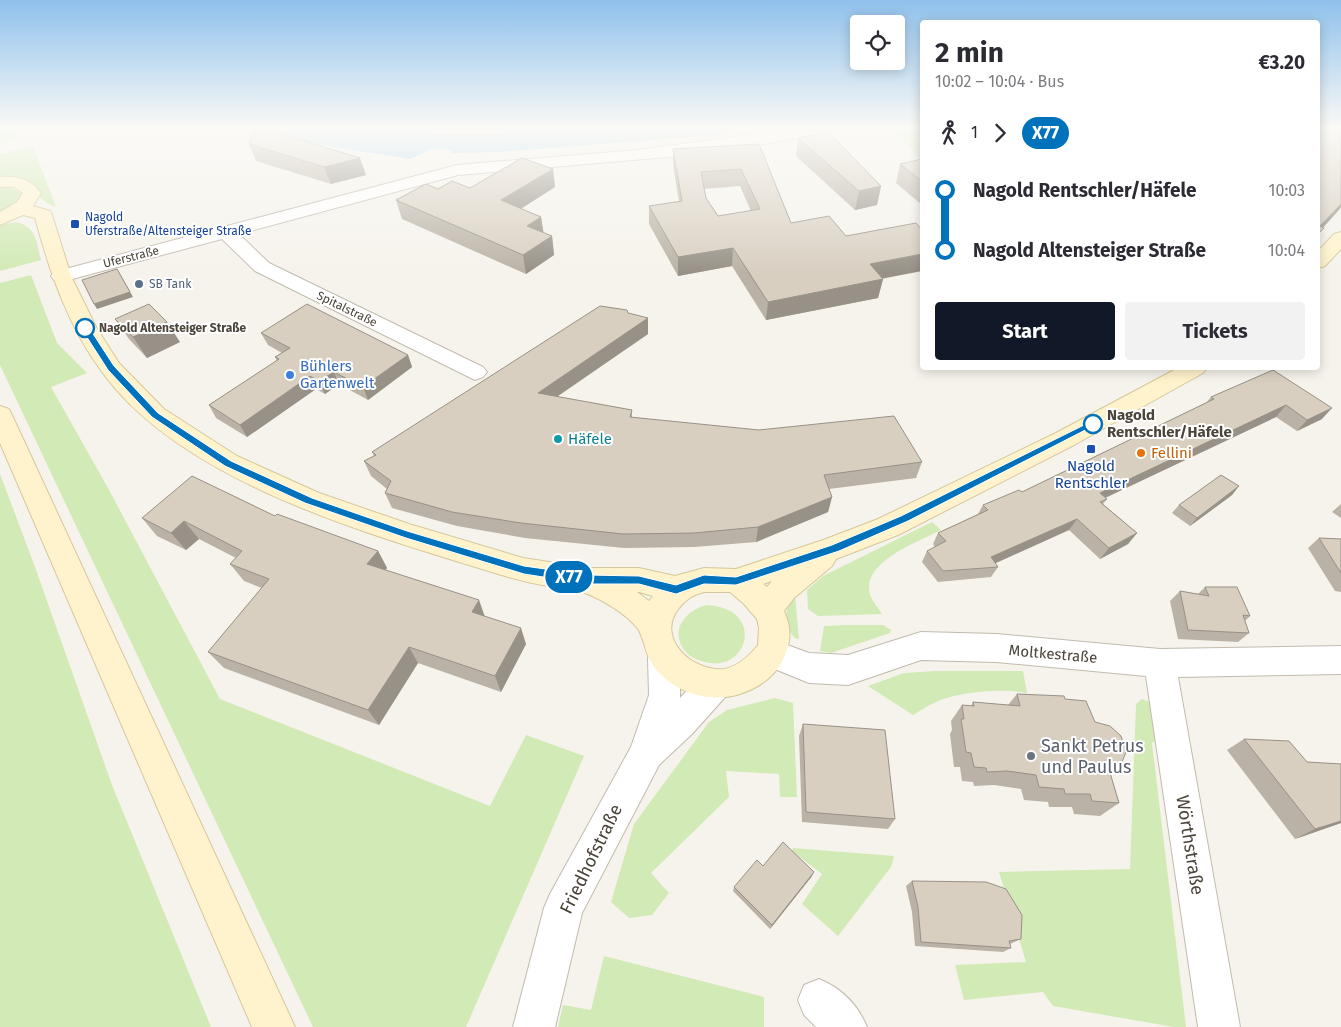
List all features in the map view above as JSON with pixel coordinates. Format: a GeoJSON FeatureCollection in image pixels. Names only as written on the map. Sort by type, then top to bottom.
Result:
{"type":"FeatureCollection","features":[{"type":"Feature","properties":{"kind":"street","name":"Uferstraße"},"geometry":{"type":"LineString","coordinates":[[61,276],[228,233],[432,177]]}},
{"type":"Feature","properties":{"kind":"street"},"geometry":{"type":"LineString","coordinates":[[0,182],[20,183],[28,187],[32,193],[29,200],[21,208],[0,219]]}},
{"type":"Feature","properties":{"kind":"street"},"geometry":{"type":"LineString","coordinates":[[21,208],[43,215],[61,276],[85,328],[111,368],[155,415],[228,463],[309,500],[406,534],[524,570],[588,580],[639,580],[676,589]]}},
{"type":"Feature","properties":{"kind":"street","name":"Spitalstraße"},"geometry":{"type":"LineString","coordinates":[[228,233],[262,267],[475,372]]}},
{"type":"Feature","properties":{"kind":"street"},"geometry":{"type":"LineString","coordinates":[[1320,260],[1341,238]]}},
{"type":"Feature","properties":{"kind":"street"},"geometry":{"type":"LineString","coordinates":[[736,581],[756,595],[768,609],[774,623],[775,638],[771,652],[762,666],[749,676],[733,682],[715,684],[695,680],[678,672],[664,658],[657,642],[655,626],[663,603],[676,589],[704,580],[736,581],[835,548],[888,527],[1025,460],[1191,370]]}},
{"type":"Feature","properties":{"kind":"street"},"geometry":{"type":"LineString","coordinates":[[0,415],[173,797],[274,1027]]}},
{"type":"Feature","properties":{"kind":"street"},"geometry":{"type":"LineString","coordinates":[[768,609],[783,589],[835,548]]}},
{"type":"Feature","properties":{"kind":"street"},"geometry":{"type":"LineString","coordinates":[[588,580],[633,606],[655,626]]}},
{"type":"Feature","properties":{"kind":"street","name":"Moltkestraße"},"geometry":{"type":"LineString","coordinates":[[771,652],[809,668],[848,670],[904,650],[921,646],[996,648],[1160,663],[1341,660]]}},
{"type":"Feature","properties":{"kind":"street","name":"Friedhofstraße"},"geometry":{"type":"LineString","coordinates":[[534,1027],[564,908],[646,754],[665,694],[664,658]]}},
{"type":"Feature","properties":{"kind":"street","name":"Wörthstraße"},"geometry":{"type":"LineString","coordinates":[[1160,663],[1219,1027]]}},
{"type":"Feature","properties":{"kind":"street","name":"Friedhofstraße"},"geometry":{"type":"LineString","coordinates":[[646,754],[680,723],[715,684]]}},
{"type":"Feature","properties":{"kind":"green space"},"geometry":{"type":"Polygon","coordinates":[[[0,177],[45,177],[56,207],[47,203],[42,198],[34,184],[25,180],[0,177]]]}},
{"type":"Feature","properties":{"kind":"green space"},"geometry":{"type":"Polygon","coordinates":[[[0,187],[15,189],[21,193],[16,204],[0,214],[0,187]]]}},
{"type":"Feature","properties":{"kind":"green space"},"geometry":{"type":"Polygon","coordinates":[[[16,222],[23,224],[32,231],[41,260],[0,271],[0,225],[16,222]]]}},
{"type":"Feature","properties":{"kind":"green space"},"geometry":{"type":"Polygon","coordinates":[[[31,275],[57,343],[87,373],[51,387],[108,488],[220,699],[490,806],[526,735],[584,756],[466,1027],[313,1027],[0,365],[0,283],[31,275]]]}},
{"type":"Feature","properties":{"kind":"green space"},"geometry":{"type":"Polygon","coordinates":[[[0,474],[112,785],[211,1027],[0,1027],[0,474]]]}},
{"type":"Feature","properties":{"kind":"green space"},"geometry":{"type":"Polygon","coordinates":[[[932,522],[941,530],[890,556],[872,576],[869,588],[873,601],[882,614],[818,616],[808,609],[807,590],[823,576],[932,522]]]}},
{"type":"Feature","properties":{"kind":"green space"},"geometry":{"type":"Polygon","coordinates":[[[795,596],[799,639],[795,638],[785,626],[787,609],[795,596]]]}},
{"type":"Feature","properties":{"kind":"green space"},"geometry":{"type":"Polygon","coordinates":[[[706,605],[725,609],[738,617],[744,628],[744,639],[740,650],[732,659],[720,663],[705,662],[691,657],[680,644],[679,629],[686,617],[698,608],[706,605]]]}},
{"type":"Feature","properties":{"kind":"green space"},"geometry":{"type":"Polygon","coordinates":[[[883,625],[891,630],[890,633],[831,653],[820,651],[824,626],[883,625]]]}},
{"type":"Feature","properties":{"kind":"green space"},"geometry":{"type":"Polygon","coordinates":[[[1023,671],[1027,693],[993,691],[954,696],[943,699],[913,715],[868,686],[904,673],[1023,671]]]}},
{"type":"Feature","properties":{"kind":"green space"},"geometry":{"type":"Polygon","coordinates":[[[775,698],[793,703],[797,797],[780,797],[779,774],[726,771],[729,797],[651,873],[669,893],[652,915],[629,918],[611,902],[634,824],[709,722],[727,710],[775,698]]]}},
{"type":"Feature","properties":{"kind":"green space"},"geometry":{"type":"Polygon","coordinates":[[[1142,699],[1150,702],[1166,733],[1152,743],[1186,1027],[1174,1027],[1053,1006],[1043,992],[964,1000],[955,965],[1026,962],[999,872],[1130,869],[1136,704],[1142,699]]]}},
{"type":"Feature","properties":{"kind":"green space"},"geometry":{"type":"Polygon","coordinates":[[[793,848],[894,856],[891,867],[838,936],[802,904],[822,874],[792,851],[793,848]]]}},
{"type":"Feature","properties":{"kind":"green space"},"geometry":{"type":"Polygon","coordinates":[[[604,956],[764,997],[764,1027],[558,1027],[563,1005],[591,1010],[604,956]]]}},
{"type":"Feature","properties":{"kind":"building"},"geometry":{"type":"Polygon","coordinates":[[[489,177],[540,177],[501,200],[541,217],[527,226],[552,236],[523,255],[396,200],[426,184],[438,189],[452,181],[470,188],[489,177]]]}},
{"type":"Feature","properties":{"kind":"building"},"geometry":{"type":"Polygon","coordinates":[[[678,177],[702,177],[706,198],[718,216],[760,209],[745,177],[772,177],[791,223],[829,216],[846,236],[916,223],[920,228],[920,254],[870,264],[883,279],[768,302],[733,248],[678,257],[649,206],[682,201],[678,177]]]}},
{"type":"Feature","properties":{"kind":"building"},"geometry":{"type":"Polygon","coordinates":[[[843,177],[872,177],[881,186],[859,191],[843,177]]]}},
{"type":"Feature","properties":{"kind":"building"},"geometry":{"type":"Polygon","coordinates":[[[1320,177],[1341,177],[1341,204],[1320,226],[1320,177]]]}},
{"type":"Feature","properties":{"kind":"building"},"geometry":{"type":"Polygon","coordinates":[[[117,269],[130,292],[94,304],[82,280],[117,269]]]}},
{"type":"Feature","properties":{"kind":"building"},"geometry":{"type":"Polygon","coordinates":[[[149,304],[167,322],[133,337],[115,319],[149,304]]]}},
{"type":"Feature","properties":{"kind":"building"},"geometry":{"type":"Polygon","coordinates":[[[307,304],[408,355],[363,387],[334,372],[319,381],[310,376],[240,425],[209,405],[279,359],[275,357],[290,348],[261,333],[307,304]]]}},
{"type":"Feature","properties":{"kind":"building","name":"Häfele"},"geometry":{"type":"Polygon","coordinates":[[[600,306],[627,310],[628,313],[648,318],[538,393],[632,410],[630,417],[759,430],[894,416],[922,462],[824,475],[832,497],[758,527],[694,533],[623,534],[521,523],[452,512],[385,493],[391,481],[364,461],[376,455],[372,452],[600,306]]]}},
{"type":"Feature","properties":{"kind":"building"},"geometry":{"type":"Polygon","coordinates":[[[1273,370],[1332,408],[1307,420],[1286,405],[1100,493],[1107,499],[1100,502],[1137,533],[1109,548],[1077,519],[991,557],[998,567],[943,571],[927,551],[946,541],[938,533],[988,510],[983,505],[1019,490],[1022,492],[1214,399],[1211,397],[1273,370]]]}},
{"type":"Feature","properties":{"kind":"building"},"geometry":{"type":"Polygon","coordinates":[[[1221,475],[1239,486],[1197,518],[1179,505],[1221,475]]]}},
{"type":"Feature","properties":{"kind":"building"},"geometry":{"type":"Polygon","coordinates":[[[192,476],[275,516],[277,514],[378,551],[367,564],[479,600],[472,612],[521,628],[495,676],[409,647],[368,710],[208,652],[269,579],[230,564],[242,551],[184,521],[171,533],[142,518],[192,476]]]}},
{"type":"Feature","properties":{"kind":"building"},"geometry":{"type":"Polygon","coordinates":[[[1319,538],[1341,539],[1341,573],[1319,538]]]}},
{"type":"Feature","properties":{"kind":"building"},"geometry":{"type":"Polygon","coordinates":[[[1205,587],[1237,587],[1250,616],[1243,615],[1249,633],[1188,630],[1180,591],[1209,596],[1205,587]]]}},
{"type":"Feature","properties":{"kind":"building","name":"Sankt Petrus und Paulus"},"geometry":{"type":"Polygon","coordinates":[[[1017,694],[1064,696],[1065,699],[1086,701],[1095,722],[1110,726],[1121,736],[1126,752],[1122,762],[1108,766],[1119,803],[1092,801],[1090,794],[1065,794],[1064,789],[1039,787],[1036,775],[1007,771],[987,772],[986,768],[974,767],[971,753],[966,752],[961,719],[964,719],[962,705],[974,706],[973,702],[1020,706],[1017,694]]]}},
{"type":"Feature","properties":{"kind":"building"},"geometry":{"type":"Polygon","coordinates":[[[803,724],[885,730],[895,819],[806,812],[803,724]]]}},
{"type":"Feature","properties":{"kind":"building"},"geometry":{"type":"Polygon","coordinates":[[[1244,739],[1289,741],[1307,762],[1341,764],[1341,821],[1315,829],[1244,739]]]}},
{"type":"Feature","properties":{"kind":"building"},"geometry":{"type":"Polygon","coordinates":[[[783,842],[814,872],[772,925],[734,887],[757,860],[763,866],[783,842]]]}},
{"type":"Feature","properties":{"kind":"building"},"geometry":{"type":"Polygon","coordinates":[[[912,881],[986,882],[1006,889],[1022,915],[1021,939],[1009,941],[1011,948],[921,942],[918,907],[912,881]]]}},
{"type":"Feature","properties":{"kind":"bus line","name":"X77"},"geometry":{"type":"LineString","coordinates":[[85,328],[111,368],[155,415],[228,463],[309,500],[406,534],[524,570],[588,580],[639,580],[676,589],[686,584],[704,580],[736,581],[764,570],[835,548],[888,527],[1025,460],[1093,424]]}},
{"type":"Feature","properties":{"kind":"place","name":"Nagold Uferstraße/Altensteiger Straße"},"geometry":{"type":"Point","coordinates":[75,224]}},
{"type":"Feature","properties":{"kind":"place","name":"SB Tank"},"geometry":{"type":"Point","coordinates":[139,284]}},
{"type":"Feature","properties":{"kind":"place","name":"Nagold Altensteiger Straße"},"geometry":{"type":"Point","coordinates":[85,328]}},
{"type":"Feature","properties":{"kind":"place","name":"Bühlers Gartenwelt"},"geometry":{"type":"Point","coordinates":[290,375]}},
{"type":"Feature","properties":{"kind":"place","name":"Nagold Rentschler/Häfele"},"geometry":{"type":"Point","coordinates":[1093,424]}},
{"type":"Feature","properties":{"kind":"place","name":"Häfele"},"geometry":{"type":"Point","coordinates":[558,439]}},
{"type":"Feature","properties":{"kind":"place","name":"Nagold Rentschler"},"geometry":{"type":"Point","coordinates":[1091,449]}},
{"type":"Feature","properties":{"kind":"place","name":"Fellini"},"geometry":{"type":"Point","coordinates":[1141,453]}},
{"type":"Feature","properties":{"kind":"place","name":"Sankt Petrus und Paulus"},"geometry":{"type":"Point","coordinates":[1031,756]}}]}
